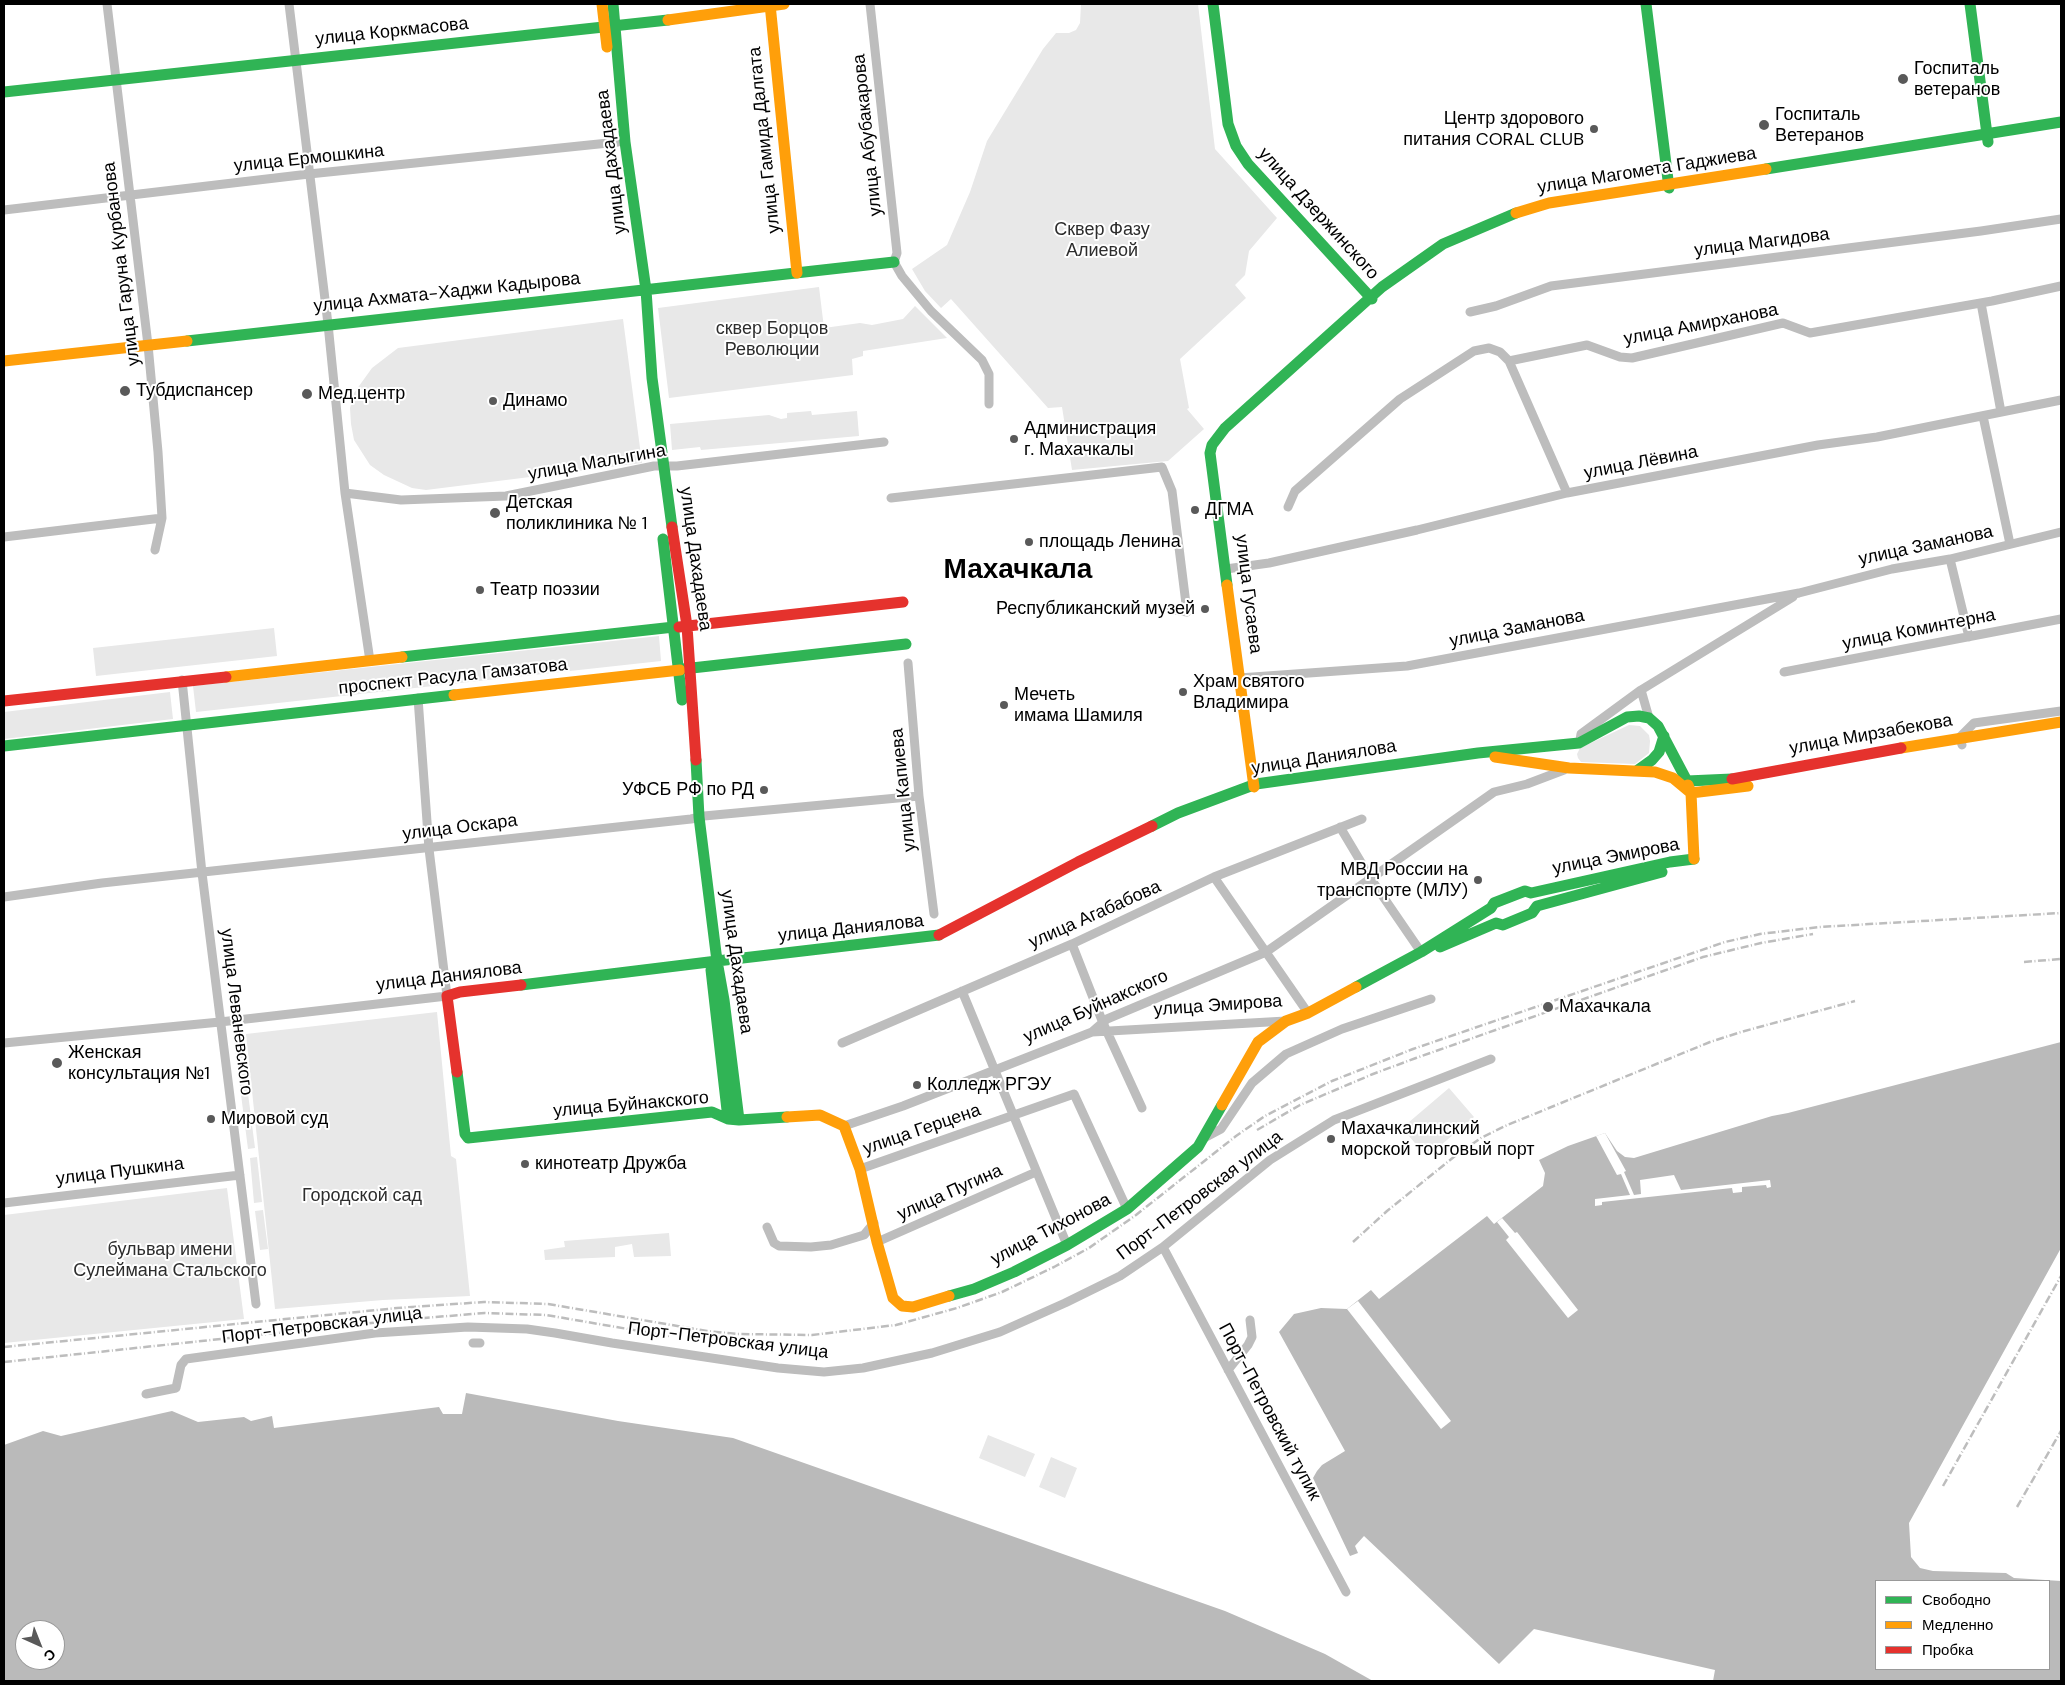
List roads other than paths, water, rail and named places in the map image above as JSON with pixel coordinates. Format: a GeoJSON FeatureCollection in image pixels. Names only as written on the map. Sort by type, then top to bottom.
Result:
{"type":"FeatureCollection","features":[{"type":"Feature","properties":{"kind":"main road","name":"улица Дахадаева"},"geometry":{"type":"LineString","coordinates":[[602,4],[610,27],[625,142],[652,378],[674,627],[685,668]]}},
{"type":"Feature","properties":{"kind":"main road","name":"улица Дахадаева"},"geometry":{"type":"LineString","coordinates":[[614,4],[610,27],[618,142],[642,290]]}},
{"type":"Feature","properties":{"kind":"main road","name":"улица Коркмасова"},"geometry":{"type":"LineString","coordinates":[[4,92],[610,27],[784,4]]}},
{"type":"Feature","properties":{"kind":"main road","name":"улица Дзержинского"},"geometry":{"type":"LineString","coordinates":[[1213,4],[1228,124],[1236,146],[1248,164],[1371,298]]}},
{"type":"Feature","properties":{"kind":"main road"},"geometry":{"type":"LineString","coordinates":[[1646,4],[1668,186]]}},
{"type":"Feature","properties":{"kind":"main road"},"geometry":{"type":"LineString","coordinates":[[1970,4],[1987,138]]}},
{"type":"Feature","properties":{"kind":"main road","name":"улица Гамида Далгата"},"geometry":{"type":"LineString","coordinates":[[769,5],[797,273]]}},
{"type":"Feature","properties":{"kind":"main road","name":"улица Магомета Гаджиева"},"geometry":{"type":"LineString","coordinates":[[1987,138],[2061,122]]}},
{"type":"Feature","properties":{"kind":"main road","name":"улица Магомета Гаджиева"},"geometry":{"type":"LineString","coordinates":[[1210,458],[1212,445],[1225,428],[1371,298],[1445,246],[1486,227],[1550,206],[1668,186],[1987,138],[2061,129]]}},
{"type":"Feature","properties":{"kind":"main road","name":"улица Ахмата-Хаджи Кадырова"},"geometry":{"type":"LineString","coordinates":[[4,361],[894,262]]}},
{"type":"Feature","properties":{"kind":"main road","name":"улица Магомета Гаджиева"},"geometry":{"type":"LineString","coordinates":[[1220,438],[1228,428],[1371,298]]}},
{"type":"Feature","properties":{"kind":"main road","name":"улица Гусаева"},"geometry":{"type":"LineString","coordinates":[[1220,438],[1212,459],[1255,785]]}},
{"type":"Feature","properties":{"kind":"main road","name":"улица Гусаева"},"geometry":{"type":"LineString","coordinates":[[1210,458],[1227,569]]}},
{"type":"Feature","properties":{"kind":"main road","name":"улица Дахадаева"},"geometry":{"type":"LineString","coordinates":[[659,466],[687,626],[685,668],[690,819],[714,962],[733,1119]]}},
{"type":"Feature","properties":{"kind":"main road","name":"проспект Расула Гамзатова"},"geometry":{"type":"LineString","coordinates":[[4,701],[902,602]]}},
{"type":"Feature","properties":{"kind":"main road","name":"проспект Расула Гамзатова"},"geometry":{"type":"LineString","coordinates":[[4,746],[906,644]]}},
{"type":"Feature","properties":{"kind":"main road","name":"улица Даниялова"},"geometry":{"type":"LineString","coordinates":[[447,996],[460,992],[936,937],[1078,862],[1170,818],[1255,785],[1478,753],[1579,743],[1627,717],[1649,718]]}},
{"type":"Feature","properties":{"kind":"main road"},"geometry":{"type":"LineString","coordinates":[[1649,718],[1664,736],[1687,781],[1691,794],[1694,860]]}},
{"type":"Feature","properties":{"kind":"main road","name":"улица Мирзабекова"},"geometry":{"type":"LineString","coordinates":[[1691,794],[1732,789],[2061,722]]}},
{"type":"Feature","properties":{"kind":"main road","name":"улица Мирзабекова"},"geometry":{"type":"LineString","coordinates":[[1687,781],[1730,778],[1961,741],[2061,731]]}},
{"type":"Feature","properties":{"kind":"main road"},"geometry":{"type":"LineString","coordinates":[[1638,770],[1652,760],[1659,752],[1664,736]]}},
{"type":"Feature","properties":{"kind":"main road"},"geometry":{"type":"LineString","coordinates":[[1569,768],[1568,756],[1579,743]]}},
{"type":"Feature","properties":{"kind":"main road","name":"улица Даниялова"},"geometry":{"type":"LineString","coordinates":[[1255,785],[1478,755],[1569,768],[1655,772],[1673,778],[1691,794]]}},
{"type":"Feature","properties":{"kind":"main road","name":"улица Эмирова"},"geometry":{"type":"LineString","coordinates":[[1286,1021],[1308,1013],[1421,952],[1491,908],[1494,903],[1525,892],[1531,893],[1670,862],[1694,860]]}},
{"type":"Feature","properties":{"kind":"main road","name":"улица Эмирова"},"geometry":{"type":"LineString","coordinates":[[1421,952],[1442,946],[1496,923],[1503,924],[1532,913],[1537,906],[1673,869],[1694,860]]}},
{"type":"Feature","properties":{"kind":"main road","name":"улица Эмирова"},"geometry":{"type":"LineString","coordinates":[[1531,893],[1536,896],[1537,906]]}},
{"type":"Feature","properties":{"kind":"main road"},"geometry":{"type":"LineString","coordinates":[[1491,908],[1490,913],[1496,923]]}},
{"type":"Feature","properties":{"kind":"main road","name":"улица Буйнакского"},"geometry":{"type":"LineString","coordinates":[[447,996],[465,1134],[468,1138],[712,1112],[733,1119],[820,1115],[844,1126]]}},
{"type":"Feature","properties":{"kind":"main road","name":"улица Тихонова"},"geometry":{"type":"LineString","coordinates":[[877,1242],[891,1292],[902,1306],[914,1308],[974,1289],[1067,1246],[1127,1208],[1198,1148],[1258,1042],[1286,1021]]}},
{"type":"Feature","properties":{"kind":"main road"},"geometry":{"type":"LineString","coordinates":[[844,1126],[860,1169],[877,1242]]}},
{"type":"Feature","properties":{"kind":"street","name":"улица Гаруна Курбанова"},"geometry":{"type":"LineString","coordinates":[[107,4],[148,345],[162,518],[155,550]]}},
{"type":"Feature","properties":{"kind":"street"},"geometry":{"type":"LineString","coordinates":[[289,4],[328,324],[345,493],[370,661]]}},
{"type":"Feature","properties":{"kind":"street","name":"улица Абубакарова"},"geometry":{"type":"LineString","coordinates":[[870,4],[897,253],[894,262]]}},
{"type":"Feature","properties":{"kind":"street","name":"улица Ермошкина"},"geometry":{"type":"LineString","coordinates":[[4,210],[309,174],[618,142]]}},
{"type":"Feature","properties":{"kind":"street","name":"улица Магидова"},"geometry":{"type":"LineString","coordinates":[[1470,312],[1496,306],[1551,286],[2061,219]]}},
{"type":"Feature","properties":{"kind":"street"},"geometry":{"type":"LineString","coordinates":[[894,262],[902,276],[931,311],[982,360],[989,374],[989,404]]}},
{"type":"Feature","properties":{"kind":"street","name":"улица Амирханова"},"geometry":{"type":"LineString","coordinates":[[1509,361],[1587,345],[1620,357],[1632,358],[1783,323],[1810,333],[1981,303],[2061,286]]}},
{"type":"Feature","properties":{"kind":"street"},"geometry":{"type":"LineString","coordinates":[[1981,303],[2001,412]]}},
{"type":"Feature","properties":{"kind":"street"},"geometry":{"type":"LineString","coordinates":[[1288,507],[1295,491],[1400,399],[1474,351],[1489,348],[1500,352],[1509,361],[1568,493]]}},
{"type":"Feature","properties":{"kind":"street","name":"улица Лёвина"},"geometry":{"type":"LineString","coordinates":[[1227,569],[1278,561],[1417,530],[1568,493],[1818,445],[1877,437],[2061,400]]}},
{"type":"Feature","properties":{"kind":"street"},"geometry":{"type":"LineString","coordinates":[[1983,416],[2010,544]]}},
{"type":"Feature","properties":{"kind":"street","name":"улица Малыгина"},"geometry":{"type":"LineString","coordinates":[[345,493],[401,500],[506,496],[659,466],[677,466],[884,442]]}},
{"type":"Feature","properties":{"kind":"street"},"geometry":{"type":"LineString","coordinates":[[891,498],[1162,467],[1172,491],[1187,612],[1169,609]]}},
{"type":"Feature","properties":{"kind":"street"},"geometry":{"type":"LineString","coordinates":[[4,537],[162,518]]}},
{"type":"Feature","properties":{"kind":"street","name":"улица Заманова"},"geometry":{"type":"LineString","coordinates":[[1240,678],[1407,666],[1799,593],[1892,569],[1950,559],[2061,532]]}},
{"type":"Feature","properties":{"kind":"street"},"geometry":{"type":"LineString","coordinates":[[1950,559],[1969,637]]}},
{"type":"Feature","properties":{"kind":"street","name":"улица Заманова"},"geometry":{"type":"LineString","coordinates":[[1579,743],[1581,734],[1641,690],[1799,593]]}},
{"type":"Feature","properties":{"kind":"street","name":"улица Коминтерна"},"geometry":{"type":"LineString","coordinates":[[1784,672],[2061,619]]}},
{"type":"Feature","properties":{"kind":"street","name":"улица Капиева"},"geometry":{"type":"LineString","coordinates":[[908,663],[919,796],[934,914]]}},
{"type":"Feature","properties":{"kind":"street","name":"улица Леваневского"},"geometry":{"type":"LineString","coordinates":[[182,680],[202,873],[256,1304]]}},
{"type":"Feature","properties":{"kind":"street"},"geometry":{"type":"LineString","coordinates":[[1641,690],[1649,718]]}},
{"type":"Feature","properties":{"kind":"street"},"geometry":{"type":"LineString","coordinates":[[418,698],[429,848],[447,996]]}},
{"type":"Feature","properties":{"kind":"street"},"geometry":{"type":"LineString","coordinates":[[1961,741],[1974,723],[2061,711]]}},
{"type":"Feature","properties":{"kind":"street","name":"улица Буйнакского"},"geometry":{"type":"LineString","coordinates":[[844,1126],[903,1106],[1092,1032],[1107,1019],[1266,952],[1494,792],[1527,784],[1569,768]]}},
{"type":"Feature","properties":{"kind":"street","name":"улица Оскара"},"geometry":{"type":"LineString","coordinates":[[4,897],[102,883],[650,822],[919,796]]}},
{"type":"Feature","properties":{"kind":"street","name":"улица Агабабова"},"geometry":{"type":"LineString","coordinates":[[842,1044],[1072,944],[1214,878],[1362,819]]}},
{"type":"Feature","properties":{"kind":"street"},"geometry":{"type":"LineString","coordinates":[[1340,827],[1371,880],[1421,952]]}},
{"type":"Feature","properties":{"kind":"street"},"geometry":{"type":"LineString","coordinates":[[1214,878],[1308,1013]]}},
{"type":"Feature","properties":{"kind":"street"},"geometry":{"type":"LineString","coordinates":[[1072,944],[1103,1023],[1142,1108]]}},
{"type":"Feature","properties":{"kind":"street"},"geometry":{"type":"LineString","coordinates":[[962,991],[996,1069],[1067,1246]]}},
{"type":"Feature","properties":{"kind":"street","name":"улица Даниялова"},"geometry":{"type":"LineString","coordinates":[[4,1043],[220,1022],[447,996]]}},
{"type":"Feature","properties":{"kind":"street"},"geometry":{"type":"LineString","coordinates":[[1203,1138],[1221,1129],[1252,1083],[1286,1054],[1342,1029],[1431,999]]}},
{"type":"Feature","properties":{"kind":"street","name":"улица Эмирова"},"geometry":{"type":"LineString","coordinates":[[1092,1032],[1286,1021]]}},
{"type":"Feature","properties":{"kind":"street","name":"Порт-Петровская улица"},"geometry":{"type":"LineString","coordinates":[[146,1394],[176,1388],[181,1365],[186,1359],[375,1333],[475,1338],[527,1330],[778,1368],[824,1372],[863,1368],[966,1344],[1000,1332],[1120,1276],[1163,1247],[1270,1160],[1334,1120],[1491,1059]]}},
{"type":"Feature","properties":{"kind":"street","name":"улица Герцена"},"geometry":{"type":"LineString","coordinates":[[860,1169],[1074,1094],[1127,1208]]}},
{"type":"Feature","properties":{"kind":"street","name":"улица Пугина"},"geometry":{"type":"LineString","coordinates":[[877,1242],[1036,1172]]}},
{"type":"Feature","properties":{"kind":"street","name":"улица Пушкина"},"geometry":{"type":"LineString","coordinates":[[4,1203],[240,1175]]}},
{"type":"Feature","properties":{"kind":"street"},"geometry":{"type":"LineString","coordinates":[[767,1227],[774,1243],[779,1246],[811,1247],[831,1245],[864,1235],[874,1223]]}},
{"type":"Feature","properties":{"kind":"street","name":"Порт-Петровский тупик"},"geometry":{"type":"LineString","coordinates":[[1163,1247],[1346,1592]]}},
{"type":"Feature","properties":{"kind":"street"},"geometry":{"type":"LineString","coordinates":[[1228,1370],[1252,1337],[1250,1320]]}},
{"type":"Feature","properties":{"kind":"railway"},"geometry":{"type":"LineString","coordinates":[[4,1347],[397,1308],[484,1302],[548,1304],[707,1331],[737,1334],[812,1335],[896,1325],[957,1308],[1002,1292],[1054,1267],[1089,1248],[1136,1215],[1236,1136],[1265,1116],[1332,1081],[1413,1049],[1725,942],[1760,934],[1819,927],[2061,913]]}},
{"type":"Feature","properties":{"kind":"railway"},"geometry":{"type":"LineString","coordinates":[[1257,1130],[1300,1105],[1416,1058],[1703,957],[1761,943],[1813,934]]}},
{"type":"Feature","properties":{"kind":"railway"},"geometry":{"type":"LineString","coordinates":[[2024,962],[2061,959]]}},
{"type":"Feature","properties":{"kind":"railway"},"geometry":{"type":"LineString","coordinates":[[1353,1242],[1387,1211],[1455,1156],[1481,1138],[1505,1126],[1710,1042],[1855,1001]]}},
{"type":"Feature","properties":{"kind":"railway"},"geometry":{"type":"LineString","coordinates":[[1943,1486],[2061,1276]]}},
{"type":"Feature","properties":{"kind":"railway"},"geometry":{"type":"LineString","coordinates":[[4,1362],[399,1320],[485,1313],[546,1315],[669,1336]]}},
{"type":"Feature","properties":{"kind":"railway"},"geometry":{"type":"LineString","coordinates":[[2017,1507],[2061,1431]]}},
{"type":"Feature","properties":{"kind":"place","name":"Госпиталь ветеранов"},"geometry":{"type":"Point","coordinates":[1903,79]}},
{"type":"Feature","properties":{"kind":"place","name":"Госпиталь Ветеранов"},"geometry":{"type":"Point","coordinates":[1764,125]}},
{"type":"Feature","properties":{"kind":"place","name":"Центр здорового питания CORAL CLUB"},"geometry":{"type":"Point","coordinates":[1594,129]}},
{"type":"Feature","properties":{"kind":"place","name":"Тубдиспансер"},"geometry":{"type":"Point","coordinates":[125,391]}},
{"type":"Feature","properties":{"kind":"place","name":"Мед.центр"},"geometry":{"type":"Point","coordinates":[307,394]}},
{"type":"Feature","properties":{"kind":"place","name":"Динамо"},"geometry":{"type":"Point","coordinates":[493,401]}},
{"type":"Feature","properties":{"kind":"place","name":"Администрация г. Махачкалы"},"geometry":{"type":"Point","coordinates":[1014,439]}},
{"type":"Feature","properties":{"kind":"place","name":"ДГМА"},"geometry":{"type":"Point","coordinates":[1195,510]}},
{"type":"Feature","properties":{"kind":"place","name":"Детская поликлиника № 1"},"geometry":{"type":"Point","coordinates":[495,513]}},
{"type":"Feature","properties":{"kind":"place","name":"площадь Ленина"},"geometry":{"type":"Point","coordinates":[1029,542]}},
{"type":"Feature","properties":{"kind":"place","name":"Театр поэзии"},"geometry":{"type":"Point","coordinates":[480,590]}},
{"type":"Feature","properties":{"kind":"place","name":"Республиканский музей"},"geometry":{"type":"Point","coordinates":[1205,609]}},
{"type":"Feature","properties":{"kind":"place","name":"Храм святого Владимира"},"geometry":{"type":"Point","coordinates":[1183,692]}},
{"type":"Feature","properties":{"kind":"place","name":"Мечеть имама Шамиля"},"geometry":{"type":"Point","coordinates":[1004,705]}},
{"type":"Feature","properties":{"kind":"place","name":"УФСБ РФ по РД"},"geometry":{"type":"Point","coordinates":[764,790]}},
{"type":"Feature","properties":{"kind":"place","name":"МВД России на транспорте (МЛУ)"},"geometry":{"type":"Point","coordinates":[1478,880]}},
{"type":"Feature","properties":{"kind":"place","name":"Махачкала"},"geometry":{"type":"Point","coordinates":[1548,1007]}},
{"type":"Feature","properties":{"kind":"place","name":"Женская консультация №1"},"geometry":{"type":"Point","coordinates":[57,1063]}},
{"type":"Feature","properties":{"kind":"place","name":"Колледж РГЭУ"},"geometry":{"type":"Point","coordinates":[917,1085]}},
{"type":"Feature","properties":{"kind":"place","name":"Мировой суд"},"geometry":{"type":"Point","coordinates":[211,1119]}},
{"type":"Feature","properties":{"kind":"place","name":"Махачкалинский морской торговый порт"},"geometry":{"type":"Point","coordinates":[1331,1139]}},
{"type":"Feature","properties":{"kind":"place","name":"кинотеатр Дружба"},"geometry":{"type":"Point","coordinates":[525,1164]}},
{"type":"Feature","properties":{"kind":"district","name":"Махачкала"},"geometry":{"type":"Point","coordinates":[1018,571]}},
{"type":"Feature","properties":{"kind":"park label","name":"Сквер Фазу Алиевой"},"geometry":{"type":"Point","coordinates":[1102,240]}},
{"type":"Feature","properties":{"kind":"park label","name":"сквер Борцов Революции"},"geometry":{"type":"Point","coordinates":[772,339]}},
{"type":"Feature","properties":{"kind":"park label","name":"Городской сад"},"geometry":{"type":"Point","coordinates":[362,1196]}},
{"type":"Feature","properties":{"kind":"park label","name":"бульвар имени Сулеймана Стальского"},"geometry":{"type":"Point","coordinates":[170,1260]}}]}
